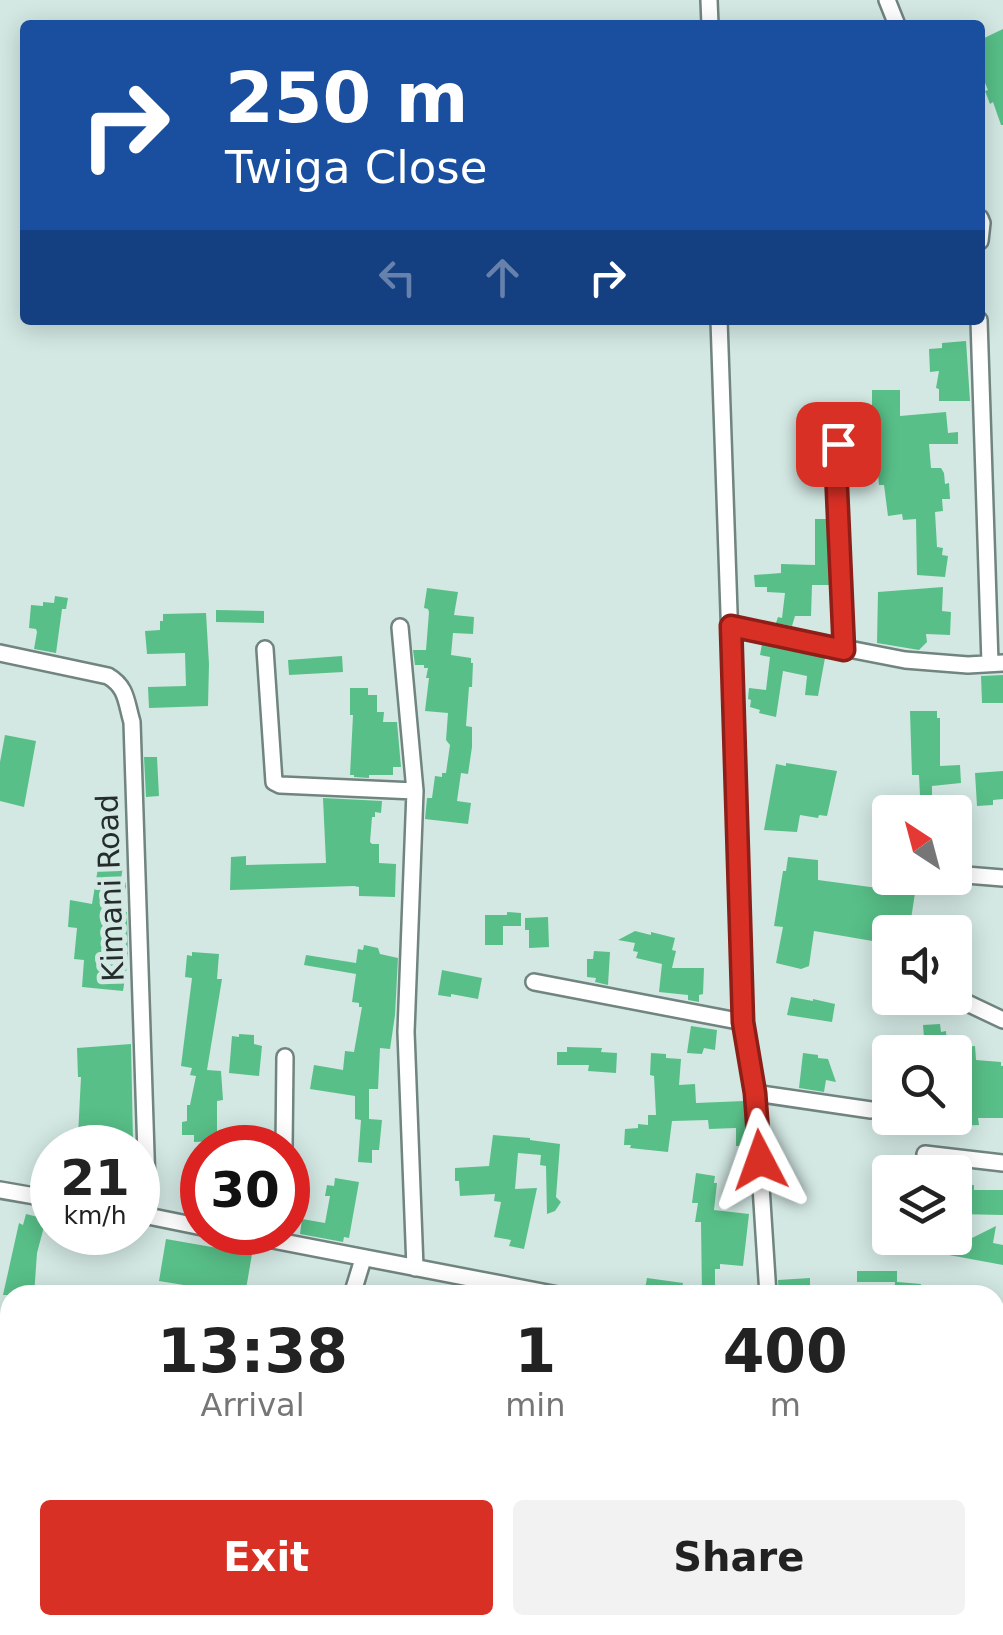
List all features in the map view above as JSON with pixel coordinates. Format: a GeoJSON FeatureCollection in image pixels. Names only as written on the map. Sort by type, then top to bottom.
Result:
{"type":"FeatureCollection","features":[{"type":"Feature","properties":{"kind":"street"},"geometry":{"type":"LineString","coordinates":[[720,325],[743,1022],[755,1093],[767,1285]]}},
{"type":"Feature","properties":{"kind":"street"},"geometry":{"type":"LineString","coordinates":[[731,626],[905,660],[997,663],[979,325]]}},
{"type":"Feature","properties":{"kind":"street"},"geometry":{"type":"LineString","coordinates":[[838,444],[844,650]]}},
{"type":"Feature","properties":{"kind":"street"},"geometry":{"type":"LineString","coordinates":[[400,628],[415,792],[406,1032],[415,1268]]}},
{"type":"Feature","properties":{"kind":"street"},"geometry":{"type":"LineString","coordinates":[[265,648],[274,782],[280,786],[415,792]]}},
{"type":"Feature","properties":{"kind":"street","name":"Kimani Road"},"geometry":{"type":"LineString","coordinates":[[0,653],[108,676],[118,682],[129,702],[138,849],[142,1125]]}},
{"type":"Feature","properties":{"kind":"street"},"geometry":{"type":"LineString","coordinates":[[972,875],[1003,878]]}},
{"type":"Feature","properties":{"kind":"street"},"geometry":{"type":"LineString","coordinates":[[534,982],[743,1022]]}},
{"type":"Feature","properties":{"kind":"street"},"geometry":{"type":"LineString","coordinates":[[972,1005],[1003,1020]]}},
{"type":"Feature","properties":{"kind":"street"},"geometry":{"type":"LineString","coordinates":[[285,1125],[286,1057]]}},
{"type":"Feature","properties":{"kind":"street"},"geometry":{"type":"LineString","coordinates":[[755,1093],[871,1110]]}},
{"type":"Feature","properties":{"kind":"street"},"geometry":{"type":"LineString","coordinates":[[925,1154],[1003,1163]]}},
{"type":"Feature","properties":{"kind":"street"},"geometry":{"type":"LineString","coordinates":[[0,1190],[30,1196]]}},
{"type":"Feature","properties":{"kind":"street"},"geometry":{"type":"LineString","coordinates":[[310,1245],[363,1259],[505,1285]]}},
{"type":"Feature","properties":{"kind":"street"},"geometry":{"type":"LineString","coordinates":[[355,1285],[363,1259]]}},
{"type":"Feature","properties":{"kind":"building"},"geometry":{"type":"Polygon","coordinates":[[[1003,29],[1003,125],[985,91],[985,38],[1003,29]]]}},
{"type":"Feature","properties":{"kind":"building"},"geometry":{"type":"Polygon","coordinates":[[[966,341],[970,401],[939,401],[939,371],[930,372],[929,349],[942,348],[942,343],[966,341]]]}},
{"type":"Feature","properties":{"kind":"building"},"geometry":{"type":"Polygon","coordinates":[[[872,390],[900,390],[900,416],[946,412],[948,433],[958,432],[958,444],[929,444],[931,468],[941,468],[945,484],[949,483],[950,499],[942,499],[943,511],[935,512],[937,547],[943,548],[942,555],[948,556],[945,577],[917,575],[916,519],[903,520],[902,514],[888,516],[884,485],[879,485],[880,447],[872,390]]]}},
{"type":"Feature","properties":{"kind":"building"},"geometry":{"type":"Polygon","coordinates":[[[815,519],[827,519],[830,585],[812,585],[811,616],[795,616],[792,626],[776,623],[778,617],[782,618],[785,593],[755,587],[754,575],[781,573],[781,564],[815,565],[815,519]]]}},
{"type":"Feature","properties":{"kind":"building"},"geometry":{"type":"Polygon","coordinates":[[[943,587],[942,611],[951,612],[950,635],[926,634],[927,642],[919,650],[877,643],[878,592],[943,587]]]}},
{"type":"Feature","properties":{"kind":"building"},"geometry":{"type":"Polygon","coordinates":[[[427,588],[458,592],[454,615],[474,617],[473,634],[453,633],[451,655],[471,658],[473,663],[466,726],[472,727],[472,747],[468,774],[461,773],[457,801],[471,803],[468,824],[425,819],[435,776],[446,773],[450,745],[446,740],[448,713],[425,711],[428,668],[415,665],[413,650],[426,650],[427,588]]]}},
{"type":"Feature","properties":{"kind":"building"},"geometry":{"type":"Polygon","coordinates":[[[55,596],[68,598],[66,609],[62,609],[56,653],[34,649],[37,632],[29,628],[31,605],[54,603],[55,596]]]}},
{"type":"Feature","properties":{"kind":"building"},"geometry":{"type":"Polygon","coordinates":[[[216,610],[264,611],[264,623],[216,622],[216,610]]]}},
{"type":"Feature","properties":{"kind":"building"},"geometry":{"type":"Polygon","coordinates":[[[206,613],[208,706],[149,708],[148,687],[186,686],[185,653],[147,654],[145,631],[160,630],[163,614],[206,613]]]}},
{"type":"Feature","properties":{"kind":"building"},"geometry":{"type":"Polygon","coordinates":[[[762,644],[825,658],[818,696],[805,695],[807,676],[783,671],[776,717],[750,707],[749,688],[766,690],[770,657],[760,655],[762,644]]]}},
{"type":"Feature","properties":{"kind":"building"},"geometry":{"type":"Polygon","coordinates":[[[342,656],[343,672],[289,675],[288,660],[342,656]]]}},
{"type":"Feature","properties":{"kind":"building"},"geometry":{"type":"Polygon","coordinates":[[[1003,675],[1003,703],[982,703],[981,676],[1003,675]]]}},
{"type":"Feature","properties":{"kind":"building"},"geometry":{"type":"Polygon","coordinates":[[[350,688],[368,688],[368,695],[377,695],[377,712],[384,712],[383,722],[397,722],[401,767],[393,767],[393,775],[350,775],[350,688]]]}},
{"type":"Feature","properties":{"kind":"building"},"geometry":{"type":"Polygon","coordinates":[[[910,711],[937,711],[940,766],[960,765],[961,783],[932,786],[932,795],[920,795],[919,775],[912,775],[910,711]]]}},
{"type":"Feature","properties":{"kind":"building"},"geometry":{"type":"Polygon","coordinates":[[[5,735],[36,741],[24,807],[0,801],[5,735]]]}},
{"type":"Feature","properties":{"kind":"building"},"geometry":{"type":"Polygon","coordinates":[[[144,757],[157,757],[159,796],[146,797],[144,757]]]}},
{"type":"Feature","properties":{"kind":"building"},"geometry":{"type":"Polygon","coordinates":[[[776,764],[837,771],[827,816],[800,815],[797,832],[764,830],[776,764]]]}},
{"type":"Feature","properties":{"kind":"building"},"geometry":{"type":"Polygon","coordinates":[[[1003,771],[1003,799],[993,800],[993,805],[977,806],[975,773],[1003,771]]]}},
{"type":"Feature","properties":{"kind":"building"},"geometry":{"type":"Polygon","coordinates":[[[323,798],[382,801],[381,813],[375,812],[372,817],[370,842],[379,844],[379,863],[396,864],[395,897],[359,896],[359,887],[354,886],[230,890],[231,857],[246,856],[246,865],[326,863],[323,798]]]}},
{"type":"Feature","properties":{"kind":"building"},"geometry":{"type":"Polygon","coordinates":[[[100,856],[111,858],[110,864],[123,866],[121,879],[126,883],[121,911],[127,912],[128,960],[123,991],[82,987],[84,960],[74,959],[77,928],[68,927],[70,900],[92,904],[100,856]]]}},
{"type":"Feature","properties":{"kind":"building"},"geometry":{"type":"Polygon","coordinates":[[[788,857],[818,860],[818,880],[872,887],[872,895],[915,895],[912,915],[872,915],[872,941],[814,931],[809,966],[801,969],[776,963],[783,927],[774,926],[788,857]]]}},
{"type":"Feature","properties":{"kind":"building"},"geometry":{"type":"Polygon","coordinates":[[[521,913],[521,926],[503,926],[503,945],[485,945],[485,915],[521,913]]]}},
{"type":"Feature","properties":{"kind":"building"},"geometry":{"type":"Polygon","coordinates":[[[548,917],[549,947],[529,948],[525,918],[548,917]]]}},
{"type":"Feature","properties":{"kind":"building"},"geometry":{"type":"Polygon","coordinates":[[[635,931],[675,938],[672,968],[704,968],[699,1002],[688,1000],[688,995],[659,992],[662,964],[636,958],[635,943],[618,940],[635,931]]]}},
{"type":"Feature","properties":{"kind":"building"},"geometry":{"type":"Polygon","coordinates":[[[364,945],[398,958],[390,1049],[380,1048],[378,1089],[369,1089],[369,1119],[382,1120],[379,1150],[372,1150],[372,1163],[358,1162],[361,1120],[355,1119],[355,1096],[310,1089],[314,1065],[343,1070],[345,1051],[354,1052],[362,1007],[352,1002],[356,974],[304,965],[306,955],[356,963],[358,949],[363,950],[364,945]]]}},
{"type":"Feature","properties":{"kind":"building"},"geometry":{"type":"Polygon","coordinates":[[[594,951],[610,952],[608,985],[587,977],[587,959],[593,959],[594,951]]]}},
{"type":"Feature","properties":{"kind":"building"},"geometry":{"type":"Polygon","coordinates":[[[192,952],[219,954],[217,979],[222,979],[207,1070],[221,1071],[223,1100],[217,1101],[217,1125],[182,1125],[187,1121],[187,1105],[196,1076],[190,1075],[192,1068],[181,1066],[192,978],[185,977],[187,955],[192,956],[192,952]]]}},
{"type":"Feature","properties":{"kind":"building"},"geometry":{"type":"Polygon","coordinates":[[[442,970],[482,978],[478,999],[438,995],[442,970]]]}},
{"type":"Feature","properties":{"kind":"building"},"geometry":{"type":"Polygon","coordinates":[[[791,997],[835,1004],[832,1022],[787,1015],[791,997]]]}},
{"type":"Feature","properties":{"kind":"building"},"geometry":{"type":"Polygon","coordinates":[[[940,1024],[941,1032],[946,1031],[946,1035],[924,1035],[923,1025],[940,1024]]]}},
{"type":"Feature","properties":{"kind":"building"},"geometry":{"type":"Polygon","coordinates":[[[691,1026],[717,1030],[715,1050],[704,1048],[702,1054],[687,1053],[691,1026]]]}},
{"type":"Feature","properties":{"kind":"building"},"geometry":{"type":"Polygon","coordinates":[[[254,1035],[254,1044],[262,1046],[259,1076],[229,1073],[232,1036],[254,1035]]]}},
{"type":"Feature","properties":{"kind":"building"},"geometry":{"type":"Polygon","coordinates":[[[131,1044],[133,1125],[79,1125],[81,1077],[77,1048],[131,1044]]]}},
{"type":"Feature","properties":{"kind":"building"},"geometry":{"type":"Polygon","coordinates":[[[972,1046],[976,1060],[1001,1062],[1003,1066],[1003,1118],[978,1118],[979,1125],[972,1125],[972,1046]]]}},
{"type":"Feature","properties":{"kind":"building"},"geometry":{"type":"Polygon","coordinates":[[[567,1047],[602,1048],[601,1052],[617,1053],[616,1073],[588,1071],[589,1065],[557,1065],[557,1052],[567,1052],[567,1047]]]}},
{"type":"Feature","properties":{"kind":"building"},"geometry":{"type":"Polygon","coordinates":[[[651,1053],[681,1059],[679,1085],[695,1084],[696,1103],[744,1101],[748,1153],[741,1153],[741,1146],[736,1146],[736,1128],[709,1129],[708,1120],[672,1121],[668,1152],[624,1145],[625,1129],[648,1125],[648,1115],[656,1115],[651,1053]]]}},
{"type":"Feature","properties":{"kind":"building"},"geometry":{"type":"Polygon","coordinates":[[[803,1053],[828,1059],[836,1082],[826,1080],[824,1092],[799,1088],[803,1053]]]}},
{"type":"Feature","properties":{"kind":"building"},"geometry":{"type":"Polygon","coordinates":[[[493,1135],[560,1144],[556,1197],[561,1202],[547,1214],[546,1166],[540,1165],[541,1155],[518,1153],[515,1189],[537,1188],[524,1249],[509,1246],[511,1240],[494,1237],[501,1202],[494,1201],[495,1194],[460,1196],[459,1181],[455,1181],[455,1168],[489,1166],[493,1135]]]}},
{"type":"Feature","properties":{"kind":"building"},"geometry":{"type":"Polygon","coordinates":[[[696,1173],[715,1176],[714,1210],[749,1214],[743,1266],[720,1264],[720,1269],[715,1269],[715,1285],[702,1285],[701,1222],[695,1222],[698,1203],[692,1203],[696,1173]]]}},
{"type":"Feature","properties":{"kind":"building"},"geometry":{"type":"Polygon","coordinates":[[[335,1178],[359,1182],[349,1238],[344,1237],[343,1242],[310,1236],[310,1220],[325,1223],[330,1196],[325,1196],[327,1185],[334,1186],[335,1178]]]}},
{"type":"Feature","properties":{"kind":"building"},"geometry":{"type":"Polygon","coordinates":[[[972,1185],[974,1190],[1003,1190],[1003,1215],[972,1214],[972,1185]]]}},
{"type":"Feature","properties":{"kind":"building"},"geometry":{"type":"Polygon","coordinates":[[[26,1214],[30,1215],[30,1255],[37,1255],[35,1285],[5,1285],[19,1223],[23,1225],[26,1214]]]}},
{"type":"Feature","properties":{"kind":"building"},"geometry":{"type":"Polygon","coordinates":[[[996,1226],[993,1243],[1003,1245],[1003,1265],[949,1255],[972,1255],[972,1238],[996,1226]]]}},
{"type":"Feature","properties":{"kind":"building"},"geometry":{"type":"Polygon","coordinates":[[[166,1239],[180,1241],[180,1255],[252,1255],[247,1285],[159,1281],[166,1239]]]}},
{"type":"Feature","properties":{"kind":"building"},"geometry":{"type":"Polygon","coordinates":[[[857,1271],[897,1271],[897,1282],[921,1284],[895,1285],[895,1282],[857,1282],[857,1271]]]}},
{"type":"Feature","properties":{"kind":"building"},"geometry":{"type":"Polygon","coordinates":[[[647,1278],[683,1283],[683,1285],[646,1285],[647,1278]]]}},
{"type":"Feature","properties":{"kind":"building"},"geometry":{"type":"Polygon","coordinates":[[[810,1278],[810,1285],[778,1285],[778,1280],[810,1278]]]}},
{"type":"Feature","properties":{"kind":"route"},"geometry":{"type":"LineString","coordinates":[[760,1160],[755,1093],[743,1022],[731,626],[844,650],[838,444]]}}]}
